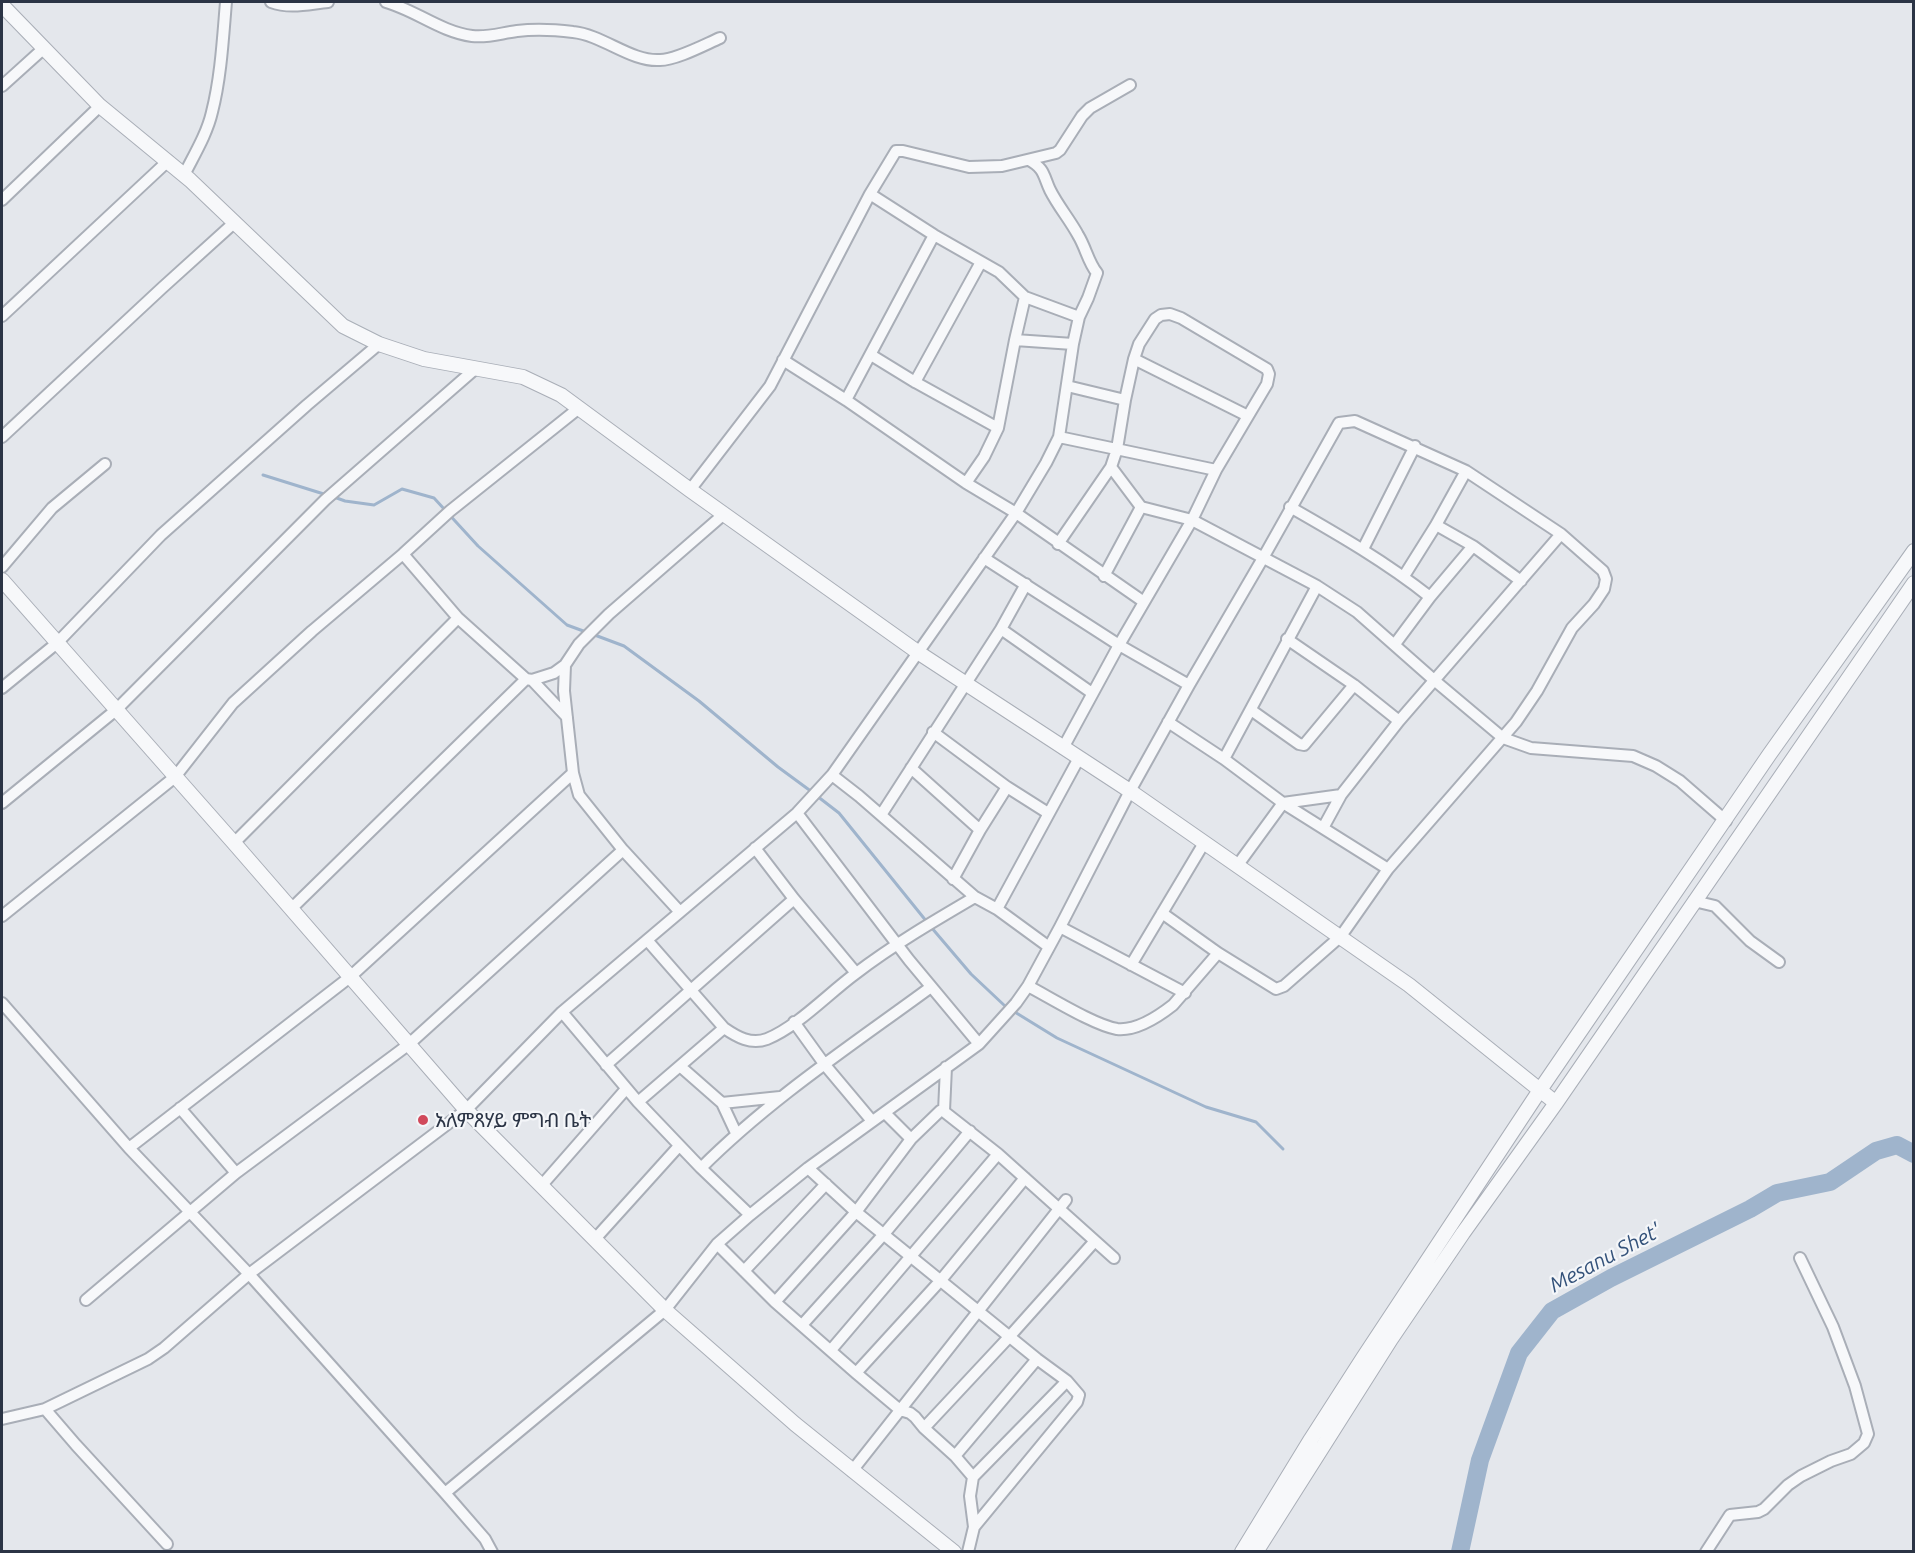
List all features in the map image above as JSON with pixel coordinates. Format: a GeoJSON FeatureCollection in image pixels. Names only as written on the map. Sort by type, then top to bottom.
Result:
{"type":"FeatureCollection","features":[{"type":"Feature","properties":{"kind":"street"},"geometry":{"type":"LineString","coordinates":[[184,175],[203,139],[212,112],[223,40],[226,2]]}},
{"type":"Feature","properties":{"kind":"street"},"geometry":{"type":"LineString","coordinates":[[271,2],[282,6],[328,2]]}},
{"type":"Feature","properties":{"kind":"street"},"geometry":{"type":"LineString","coordinates":[[386,2],[452,31],[468,35],[484,37],[519,31],[573,32],[596,37],[646,59],[661,61],[720,38]]}},
{"type":"Feature","properties":{"kind":"street"},"geometry":{"type":"LineString","coordinates":[[2,4],[100,106],[184,175],[336,320],[352,331],[379,344],[424,358],[523,377],[561,395],[919,653],[1130,791],[1341,936],[1409,985],[1556,1103]]}},
{"type":"Feature","properties":{"kind":"street"},"geometry":{"type":"LineString","coordinates":[[2,86],[43,49]]}},
{"type":"Feature","properties":{"kind":"street"},"geometry":{"type":"LineString","coordinates":[[690,490],[770,386],[870,194],[896,151],[969,166],[1002,166],[1029,160],[1060,150],[1082,116],[1090,108],[1130,85]]}},
{"type":"Feature","properties":{"kind":"street"},"geometry":{"type":"LineString","coordinates":[[2,200],[100,106]]}},
{"type":"Feature","properties":{"kind":"street"},"geometry":{"type":"LineString","coordinates":[[2,1419],[45,1409],[148,1359],[164,1348],[249,1274],[466,1110],[562,1012],[797,813],[832,775],[1016,513],[1059,437],[1079,317],[1097,273],[1091,265],[1078,234],[1051,191],[1043,172],[1039,166],[1029,160]]}},
{"type":"Feature","properties":{"kind":"street"},"geometry":{"type":"LineString","coordinates":[[2,316],[168,161]]}},
{"type":"Feature","properties":{"kind":"street"},"geometry":{"type":"LineString","coordinates":[[870,194],[934,235],[999,272],[1025,297],[1079,317]]}},
{"type":"Feature","properties":{"kind":"street"},"geometry":{"type":"LineString","coordinates":[[2,437],[235,222]]}},
{"type":"Feature","properties":{"kind":"street"},"geometry":{"type":"LineString","coordinates":[[846,400],[934,235]]}},
{"type":"Feature","properties":{"kind":"street"},"geometry":{"type":"LineString","coordinates":[[915,382],[981,262]]}},
{"type":"Feature","properties":{"kind":"street"},"geometry":{"type":"LineString","coordinates":[[966,483],[984,457],[998,428],[1025,297]]}},
{"type":"Feature","properties":{"kind":"street"},"geometry":{"type":"LineString","coordinates":[[1058,544],[1111,467],[1117,449],[1134,359],[1139,344],[1155,318],[1170,314],[1181,318],[1267,369],[1269,374],[1267,384],[1216,470],[1191,520],[1063,748]]}},
{"type":"Feature","properties":{"kind":"street"},"geometry":{"type":"LineString","coordinates":[[1015,340],[1073,344]]}},
{"type":"Feature","properties":{"kind":"street"},"geometry":{"type":"LineString","coordinates":[[2,688],[57,643],[161,535],[379,344]]}},
{"type":"Feature","properties":{"kind":"street"},"geometry":{"type":"LineString","coordinates":[[871,354],[915,382],[998,428]]}},
{"type":"Feature","properties":{"kind":"street"},"geometry":{"type":"LineString","coordinates":[[1134,359],[1248,416]]}},
{"type":"Feature","properties":{"kind":"street"},"geometry":{"type":"LineString","coordinates":[[783,360],[846,400],[966,483],[1016,513],[1144,602]]}},
{"type":"Feature","properties":{"kind":"street"},"geometry":{"type":"LineString","coordinates":[[2,803],[116,710],[325,500],[475,369]]}},
{"type":"Feature","properties":{"kind":"street"},"geometry":{"type":"LineString","coordinates":[[1067,386],[1125,400]]}},
{"type":"Feature","properties":{"kind":"street"},"geometry":{"type":"LineString","coordinates":[[2,916],[175,777],[233,703],[312,630],[403,554],[450,511],[579,408]]}},
{"type":"Feature","properties":{"kind":"street"},"geometry":{"type":"LineString","coordinates":[[445,1493],[665,1310],[717,1244],[750,1215],[808,1168],[979,1044],[1016,1003],[1028,986],[1060,927],[1168,722],[1339,423],[1355,421],[1415,446],[1466,471],[1561,534],[1603,571],[1606,579],[1604,589],[1572,628],[1537,691],[1503,738],[1388,869],[1341,936],[1279,989],[1218,953],[1162,913]]}},
{"type":"Feature","properties":{"kind":"street"},"geometry":{"type":"LineString","coordinates":[[1059,437],[1216,470]]}},
{"type":"Feature","properties":{"kind":"street"},"geometry":{"type":"LineString","coordinates":[[1363,549],[1415,446]]}},
{"type":"Feature","properties":{"kind":"street"},"geometry":{"type":"LineString","coordinates":[[2,567],[52,508],[105,464]]}},
{"type":"Feature","properties":{"kind":"street"},"geometry":{"type":"LineString","coordinates":[[1111,467],[1141,507],[1191,520],[1317,586],[1357,612],[1503,738],[1543,750],[1633,756],[1656,766],[1680,781],[1726,821]]}},
{"type":"Feature","properties":{"kind":"street"},"geometry":{"type":"LineString","coordinates":[[1404,576],[1466,471]]}},
{"type":"Feature","properties":{"kind":"street"},"geometry":{"type":"LineString","coordinates":[[1104,576],[1141,507]]}},
{"type":"Feature","properties":{"kind":"street"},"geometry":{"type":"LineString","coordinates":[[1290,507],[1363,549],[1404,576],[1430,597]]}},
{"type":"Feature","properties":{"kind":"street"},"geometry":{"type":"LineString","coordinates":[[291,909],[529,679],[554,673],[565,665],[579,644],[609,614],[724,514]]}},
{"type":"Feature","properties":{"kind":"street"},"geometry":{"type":"LineString","coordinates":[[1436,525],[1473,546],[1521,580]]}},
{"type":"Feature","properties":{"kind":"street"},"geometry":{"type":"LineString","coordinates":[[1323,828],[1341,795],[1399,721],[1561,534]]}},
{"type":"Feature","properties":{"kind":"street"},"geometry":{"type":"LineString","coordinates":[[1395,644],[1430,597],[1473,546]]}},
{"type":"Feature","properties":{"kind":"street"},"geometry":{"type":"LineString","coordinates":[[1242,1551],[1369,1361],[1540,1090],[1769,755],[1914,551]]}},
{"type":"Feature","properties":{"kind":"street"},"geometry":{"type":"LineString","coordinates":[[403,554],[458,618],[529,679],[567,717]]}},
{"type":"Feature","properties":{"kind":"street"},"geometry":{"type":"LineString","coordinates":[[984,558],[1119,645],[1189,685]]}},
{"type":"Feature","properties":{"kind":"street"},"geometry":{"type":"LineString","coordinates":[[2,580],[466,1110],[665,1310],[852,1471],[954,1551]]}},
{"type":"Feature","properties":{"kind":"street"},"geometry":{"type":"LineString","coordinates":[[1257,1551],[1369,1361],[1556,1103],[1914,583]]}},
{"type":"Feature","properties":{"kind":"street"},"geometry":{"type":"LineString","coordinates":[[881,815],[1001,629],[1026,584]]}},
{"type":"Feature","properties":{"kind":"street"},"geometry":{"type":"LineString","coordinates":[[1224,759],[1317,586]]}},
{"type":"Feature","properties":{"kind":"street"},"geometry":{"type":"LineString","coordinates":[[234,843],[458,618]]}},
{"type":"Feature","properties":{"kind":"street"},"geometry":{"type":"LineString","coordinates":[[1001,629],[1092,693]]}},
{"type":"Feature","properties":{"kind":"street"},"geometry":{"type":"LineString","coordinates":[[1287,639],[1354,685],[1399,721]]}},
{"type":"Feature","properties":{"kind":"street"},"geometry":{"type":"LineString","coordinates":[[565,665],[564,691],[573,773],[579,795],[623,850],[680,912]]}},
{"type":"Feature","properties":{"kind":"street"},"geometry":{"type":"LineString","coordinates":[[1251,710],[1299,744],[1304,745],[1354,685]]}},
{"type":"Feature","properties":{"kind":"street"},"geometry":{"type":"LineString","coordinates":[[1168,722],[1224,759],[1283,803],[1388,869]]}},
{"type":"Feature","properties":{"kind":"street"},"geometry":{"type":"LineString","coordinates":[[933,732],[1007,787],[1048,813]]}},
{"type":"Feature","properties":{"kind":"street"},"geometry":{"type":"LineString","coordinates":[[997,909],[1079,758]]}},
{"type":"Feature","properties":{"kind":"street"},"geometry":{"type":"LineString","coordinates":[[911,768],[980,830]]}},
{"type":"Feature","properties":{"kind":"street"},"geometry":{"type":"LineString","coordinates":[[129,1148],[350,976],[573,773]]}},
{"type":"Feature","properties":{"kind":"street"},"geometry":{"type":"LineString","coordinates":[[832,775],[975,897],[997,909],[1049,947]]}},
{"type":"Feature","properties":{"kind":"street"},"geometry":{"type":"LineString","coordinates":[[953,879],[1007,787]]}},
{"type":"Feature","properties":{"kind":"street"},"geometry":{"type":"LineString","coordinates":[[1237,866],[1283,803],[1341,795]]}},
{"type":"Feature","properties":{"kind":"street"},"geometry":{"type":"LineString","coordinates":[[797,813],[931,987],[979,1044]]}},
{"type":"Feature","properties":{"kind":"street"},"geometry":{"type":"LineString","coordinates":[[1131,965],[1204,843]]}},
{"type":"Feature","properties":{"kind":"street"},"geometry":{"type":"LineString","coordinates":[[755,848],[856,973]]}},
{"type":"Feature","properties":{"kind":"street"},"geometry":{"type":"LineString","coordinates":[[86,1300],[236,1173],[408,1044],[623,850]]}},
{"type":"Feature","properties":{"kind":"street"},"geometry":{"type":"LineString","coordinates":[[647,940],[691,988],[724,1029],[738,1038],[758,1041],[768,1039],[794,1023],[856,973],[898,944],[975,897]]}},
{"type":"Feature","properties":{"kind":"street"},"geometry":{"type":"LineString","coordinates":[[606,1065],[794,899]]}},
{"type":"Feature","properties":{"kind":"street"},"geometry":{"type":"LineString","coordinates":[[1694,901],[1715,906],[1750,941],[1779,962]]}},
{"type":"Feature","properties":{"kind":"street"},"geometry":{"type":"LineString","coordinates":[[1060,927],[1185,993]]}},
{"type":"Feature","properties":{"kind":"street"},"geometry":{"type":"LineString","coordinates":[[1028,986],[1095,1021],[1118,1029],[1140,1025],[1164,1012],[1185,993],[1218,953]]}},
{"type":"Feature","properties":{"kind":"street"},"geometry":{"type":"LineString","coordinates":[[701,1168],[736,1133],[780,1097],[931,987]]}},
{"type":"Feature","properties":{"kind":"street"},"geometry":{"type":"LineString","coordinates":[[2,1003],[129,1148],[249,1274],[445,1493],[485,1539],[492,1551]]}},
{"type":"Feature","properties":{"kind":"street"},"geometry":{"type":"LineString","coordinates":[[562,1012],[638,1102],[679,1146],[750,1215]]}},
{"type":"Feature","properties":{"kind":"street"},"geometry":{"type":"LineString","coordinates":[[794,1023],[825,1065],[872,1121]]}},
{"type":"Feature","properties":{"kind":"street"},"geometry":{"type":"LineString","coordinates":[[638,1102],[724,1029]]}},
{"type":"Feature","properties":{"kind":"street"},"geometry":{"type":"LineString","coordinates":[[681,1066],[722,1103],[736,1133]]}},
{"type":"Feature","properties":{"kind":"street"},"geometry":{"type":"LineString","coordinates":[[944,1111],[946,1067]]}},
{"type":"Feature","properties":{"kind":"street"},"geometry":{"type":"LineString","coordinates":[[542,1185],[626,1089]]}},
{"type":"Feature","properties":{"kind":"street"},"geometry":{"type":"LineString","coordinates":[[722,1103],[780,1097]]}},
{"type":"Feature","properties":{"kind":"street"},"geometry":{"type":"LineString","coordinates":[[180,1108],[236,1173]]}},
{"type":"Feature","properties":{"kind":"street"},"geometry":{"type":"LineString","coordinates":[[775,1302],[856,1212],[911,1139],[940,1111],[944,1111]]}},
{"type":"Feature","properties":{"kind":"street"},"geometry":{"type":"LineString","coordinates":[[944,1111],[998,1154],[1113,1258]]}},
{"type":"Feature","properties":{"kind":"street"},"geometry":{"type":"LineString","coordinates":[[885,1113],[911,1139]]}},
{"type":"Feature","properties":{"kind":"street"},"geometry":{"type":"LineString","coordinates":[[802,1325],[884,1234],[970,1131]]}},
{"type":"Feature","properties":{"kind":"street"},"geometry":{"type":"LineString","coordinates":[[595,1239],[679,1146]]}},
{"type":"Feature","properties":{"kind":"street"},"geometry":{"type":"LineString","coordinates":[[831,1350],[998,1154]]}},
{"type":"Feature","properties":{"kind":"street"},"geometry":{"type":"LineString","coordinates":[[808,1168],[856,1212],[1066,1381],[1079,1395],[1077,1402],[974,1527]]}},
{"type":"Feature","properties":{"kind":"street"},"geometry":{"type":"LineString","coordinates":[[856,1373],[941,1280],[1025,1178]]}},
{"type":"Feature","properties":{"kind":"street"},"geometry":{"type":"LineString","coordinates":[[744,1271],[826,1184]]}},
{"type":"Feature","properties":{"kind":"street"},"geometry":{"type":"LineString","coordinates":[[852,1471],[1066,1200]]}},
{"type":"Feature","properties":{"kind":"street"},"geometry":{"type":"LineString","coordinates":[[924,1428],[1094,1242]]}},
{"type":"Feature","properties":{"kind":"street"},"geometry":{"type":"LineString","coordinates":[[717,1244],[775,1302],[856,1373],[900,1410],[910,1413],[955,1456],[973,1477]]}},
{"type":"Feature","properties":{"kind":"street"},"geometry":{"type":"LineString","coordinates":[[1707,1551],[1730,1515],[1758,1512],[1764,1509],[1788,1485],[1801,1476],[1821,1465],[1851,1454],[1864,1443],[1868,1434],[1855,1386],[1837,1337],[1800,1258]]}},
{"type":"Feature","properties":{"kind":"street"},"geometry":{"type":"LineString","coordinates":[[955,1456],[1037,1359]]}},
{"type":"Feature","properties":{"kind":"street"},"geometry":{"type":"LineString","coordinates":[[969,1551],[974,1527],[970,1496],[973,1477],[1066,1381]]}},
{"type":"Feature","properties":{"kind":"street"},"geometry":{"type":"LineString","coordinates":[[45,1409],[167,1544]]}},
{"type":"Feature","properties":{"kind":"waterway"},"geometry":{"type":"LineString","coordinates":[[263,475],[327,495]]}},
{"type":"Feature","properties":{"kind":"waterway"},"geometry":{"type":"LineString","coordinates":[[334,497],[374,505],[402,489],[434,498],[478,546],[567,625],[586,632]]}},
{"type":"Feature","properties":{"kind":"waterway"},"geometry":{"type":"LineString","coordinates":[[592,634],[624,646],[699,701],[778,767],[812,792]]}},
{"type":"Feature","properties":{"kind":"waterway"},"geometry":{"type":"LineString","coordinates":[[817,796],[839,813],[927,922]]}},
{"type":"Feature","properties":{"kind":"waterway"},"geometry":{"type":"LineString","coordinates":[[931,927],[971,974],[1005,1006],[1057,1038],[1206,1107],[1256,1122],[1283,1149]]}},
{"type":"Feature","properties":{"kind":"waterway","name":"Mesanu Shet'"},"geometry":{"type":"LineString","coordinates":[[1460,1552],[1480,1460],[1519,1353],[1552,1311],[1611,1278],[1750,1209],[1777,1193],[1830,1182],[1876,1151],[1897,1145],[1914,1154]]}},
{"type":"Feature","properties":{"kind":"place","name":"አለምጸሃይ ምግብ ቤት"},"geometry":{"type":"Point","coordinates":[423,1120]}}]}
